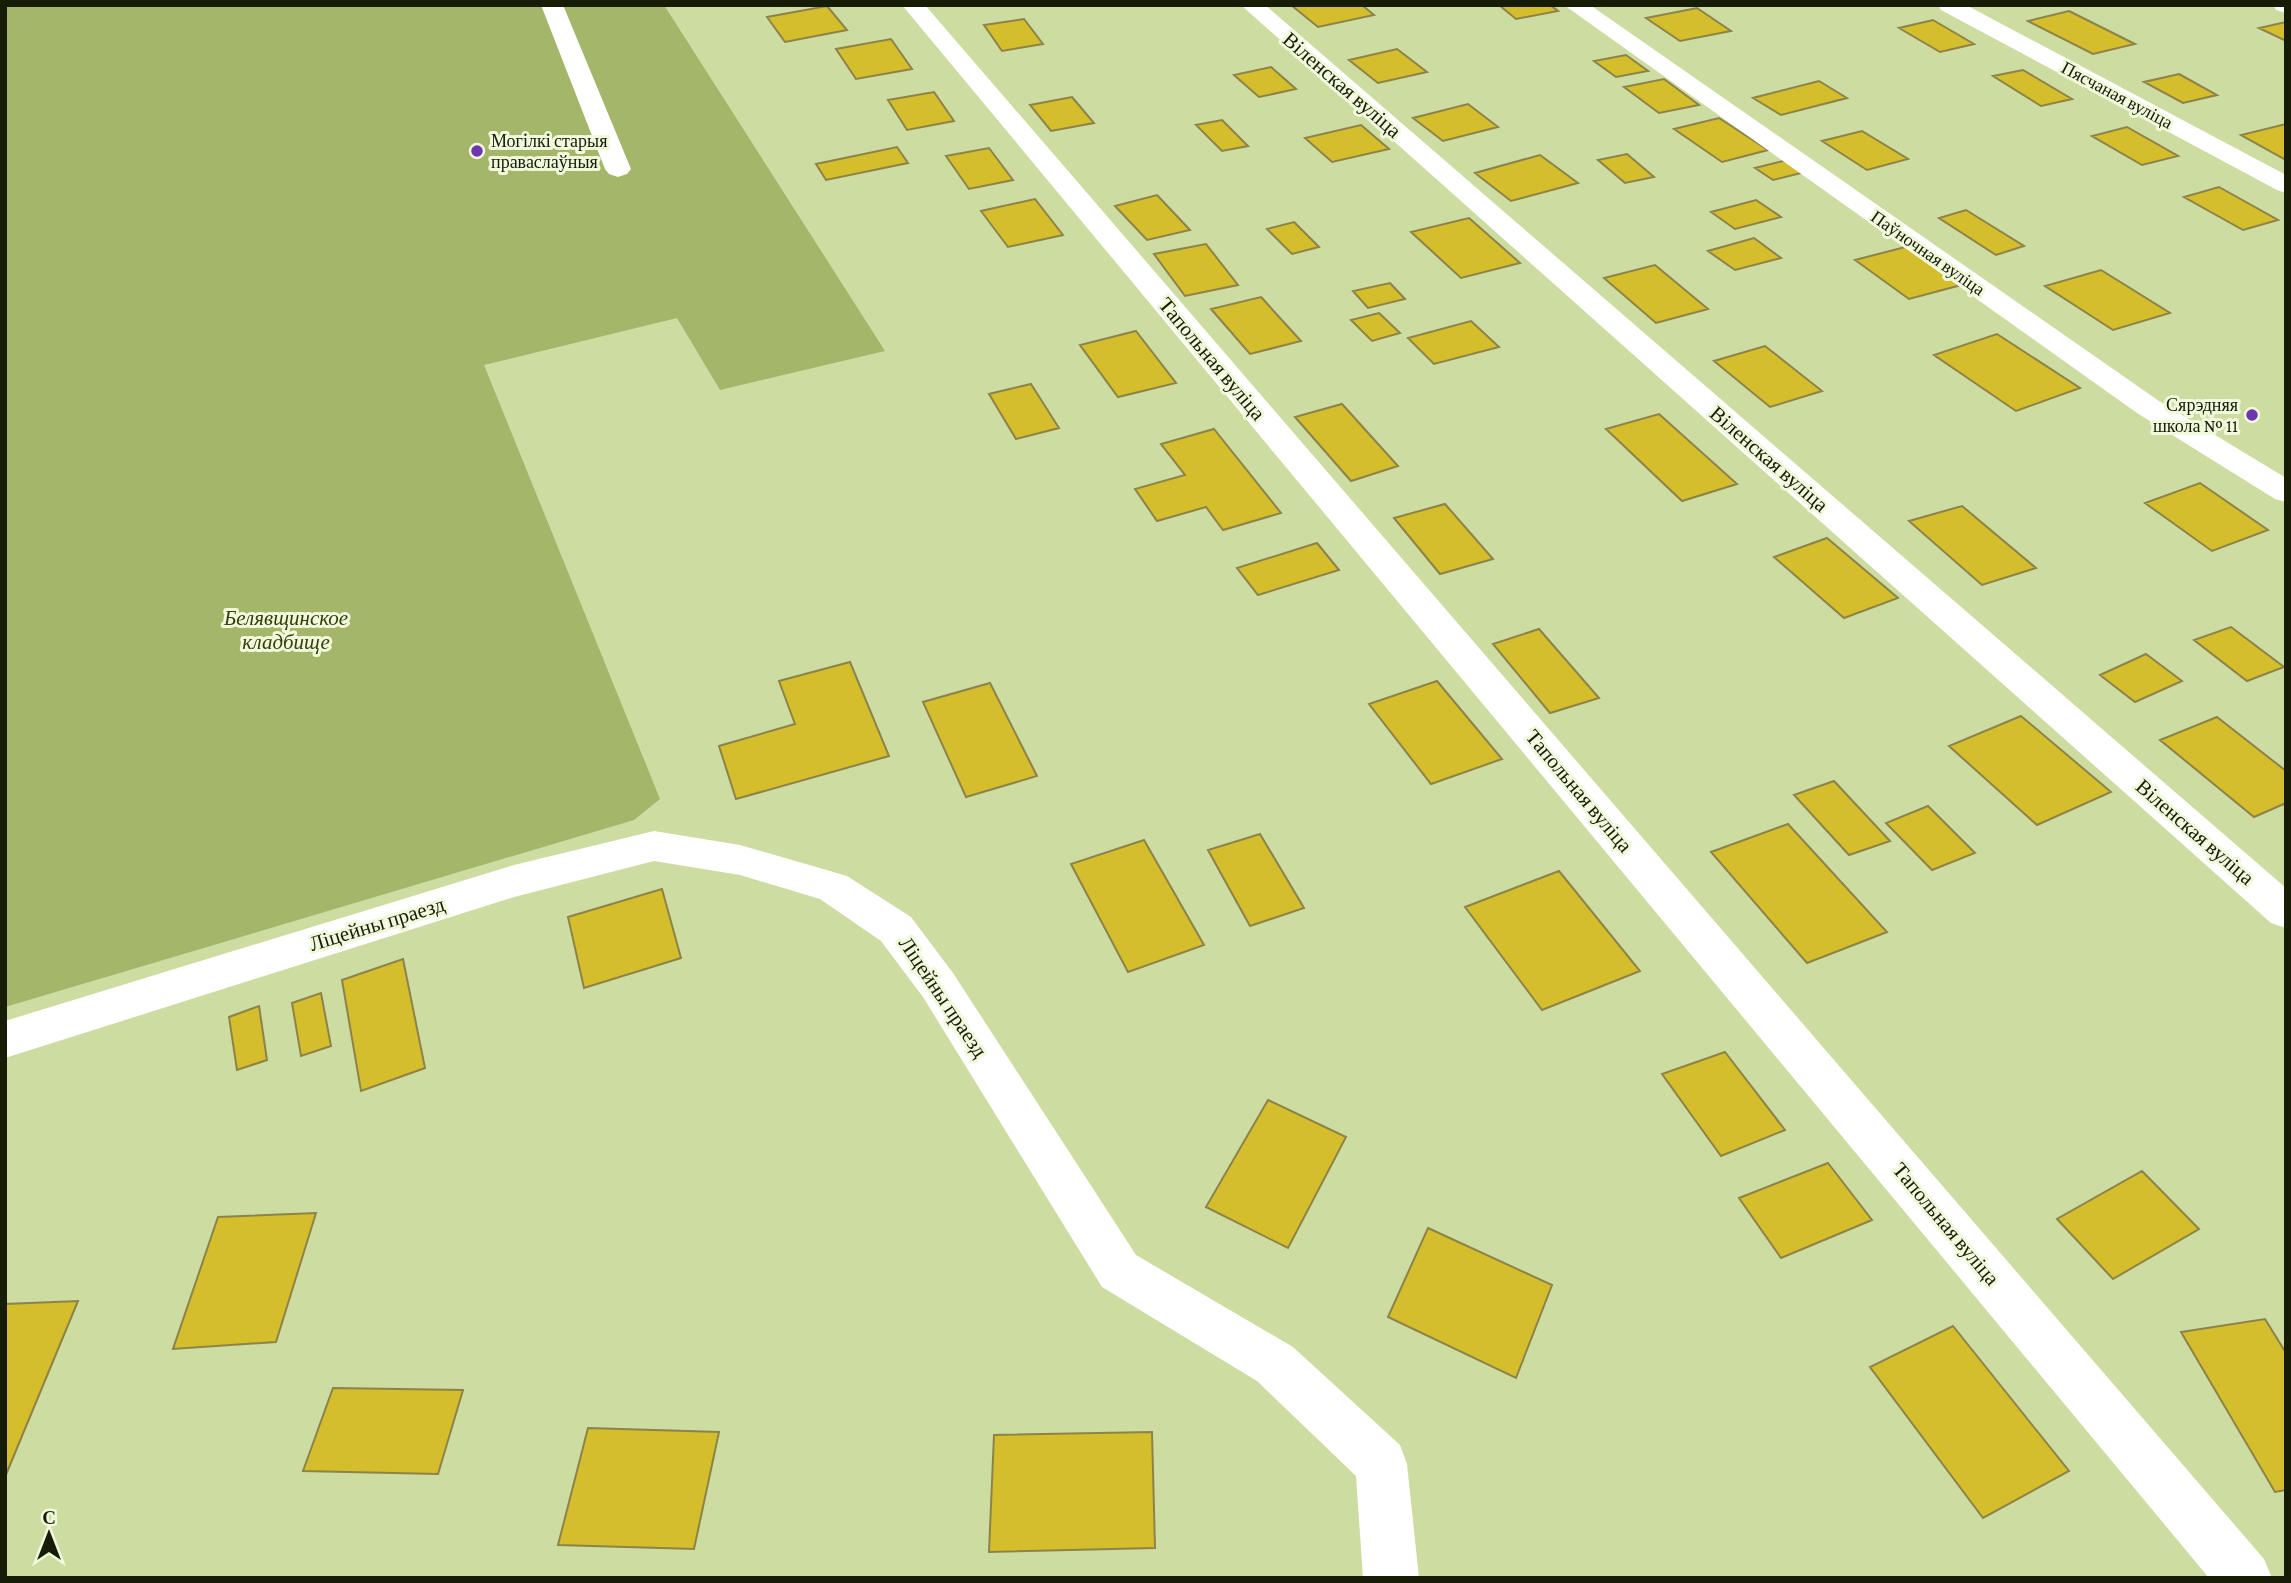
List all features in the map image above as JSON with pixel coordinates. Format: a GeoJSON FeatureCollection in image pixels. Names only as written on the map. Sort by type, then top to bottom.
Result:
{"type":"FeatureCollection","features":[{"type":"Feature","properties":{"kind":"street"},"geometry":{"type":"LineString","coordinates":[[552,5],[618,169]]}},
{"type":"Feature","properties":{"kind":"street","name":"Тапольная вуліца"},"geometry":{"type":"LineString","coordinates":[[913,5],[2245,1578]]}},
{"type":"Feature","properties":{"kind":"street","name":"Віленская вуліца"},"geometry":{"type":"LineString","coordinates":[[1252,5],[2286,912]]}},
{"type":"Feature","properties":{"kind":"street","name":"Паўночная вуліца"},"geometry":{"type":"LineString","coordinates":[[1575,5],[2148,407],[2286,492]]}},
{"type":"Feature","properties":{"kind":"street","name":"Пясчаная вуліца"},"geometry":{"type":"LineString","coordinates":[[1949,5],[2286,185]]}},
{"type":"Feature","properties":{"kind":"street","name":"Ліцейны праезд"},"geometry":{"type":"LineString","coordinates":[[5,1040],[514,881],[654,846],[740,860],[833,887],[896,929],[938,985],[1119,1271],[1275,1364],[1381,1464],[1391,1578]]}},
{"type":"Feature","properties":{"kind":"green space","name":"Белявщинское кладбище"},"geometry":{"type":"Polygon","coordinates":[[[5,5],[664,5],[885,351],[720,390],[677,318],[484,365],[660,799],[634,820],[5,1007],[5,5]]]}},
{"type":"Feature","properties":{"kind":"building"},"geometry":{"type":"Polygon","coordinates":[[[1291,5],[1362,5],[1374,15],[1318,27],[1291,5]]]}},
{"type":"Feature","properties":{"kind":"building"},"geometry":{"type":"Polygon","coordinates":[[[1499,5],[1550,5],[1558,11],[1516,19],[1499,5]]]}},
{"type":"Feature","properties":{"kind":"building"},"geometry":{"type":"Polygon","coordinates":[[[827,6],[847,30],[785,42],[767,17],[827,6]]]}},
{"type":"Feature","properties":{"kind":"building"},"geometry":{"type":"Polygon","coordinates":[[[1697,8],[1731,31],[1680,41],[1646,18],[1697,8]]]}},
{"type":"Feature","properties":{"kind":"building"},"geometry":{"type":"Polygon","coordinates":[[[2069,11],[2135,44],[2093,54],[2028,21],[2069,11]]]}},
{"type":"Feature","properties":{"kind":"building"},"geometry":{"type":"Polygon","coordinates":[[[1024,19],[1043,44],[1002,51],[984,25],[1024,19]]]}},
{"type":"Feature","properties":{"kind":"building"},"geometry":{"type":"Polygon","coordinates":[[[1933,20],[1974,44],[1940,52],[1899,28],[1933,20]]]}},
{"type":"Feature","properties":{"kind":"building"},"geometry":{"type":"Polygon","coordinates":[[[2286,22],[2286,41],[2259,28],[2286,22]]]}},
{"type":"Feature","properties":{"kind":"building"},"geometry":{"type":"Polygon","coordinates":[[[891,39],[912,69],[856,79],[836,49],[891,39]]]}},
{"type":"Feature","properties":{"kind":"building"},"geometry":{"type":"Polygon","coordinates":[[[1397,49],[1427,72],[1378,83],[1349,60],[1397,49]]]}},
{"type":"Feature","properties":{"kind":"building"},"geometry":{"type":"Polygon","coordinates":[[[1626,55],[1648,71],[1616,77],[1594,61],[1626,55]]]}},
{"type":"Feature","properties":{"kind":"building"},"geometry":{"type":"Polygon","coordinates":[[[1271,67],[1296,89],[1259,97],[1234,75],[1271,67]]]}},
{"type":"Feature","properties":{"kind":"building"},"geometry":{"type":"Polygon","coordinates":[[[2023,70],[2072,99],[2041,106],[1993,76],[2023,70]]]}},
{"type":"Feature","properties":{"kind":"building"},"geometry":{"type":"Polygon","coordinates":[[[2179,74],[2217,95],[2183,103],[2144,82],[2179,74]]]}},
{"type":"Feature","properties":{"kind":"building"},"geometry":{"type":"Polygon","coordinates":[[[1664,79],[1699,105],[1659,113],[1624,87],[1664,79]]]}},
{"type":"Feature","properties":{"kind":"building"},"geometry":{"type":"Polygon","coordinates":[[[1819,81],[1847,98],[1781,115],[1753,98],[1819,81]]]}},
{"type":"Feature","properties":{"kind":"building"},"geometry":{"type":"Polygon","coordinates":[[[934,92],[954,121],[907,130],[888,100],[934,92]]]}},
{"type":"Feature","properties":{"kind":"building"},"geometry":{"type":"Polygon","coordinates":[[[1072,97],[1094,123],[1051,131],[1030,105],[1072,97]]]}},
{"type":"Feature","properties":{"kind":"building"},"geometry":{"type":"Polygon","coordinates":[[[1468,104],[1498,127],[1443,141],[1413,118],[1468,104]]]}},
{"type":"Feature","properties":{"kind":"building"},"geometry":{"type":"Polygon","coordinates":[[[1719,118],[1768,150],[1722,162],[1674,129],[1719,118]]]}},
{"type":"Feature","properties":{"kind":"building"},"geometry":{"type":"Polygon","coordinates":[[[1222,120],[1248,146],[1222,151],[1196,125],[1222,120]]]}},
{"type":"Feature","properties":{"kind":"building"},"geometry":{"type":"Polygon","coordinates":[[[2286,124],[2286,160],[2241,135],[2286,124]]]}},
{"type":"Feature","properties":{"kind":"building"},"geometry":{"type":"Polygon","coordinates":[[[1361,125],[1389,149],[1332,162],[1305,138],[1361,125]]]}},
{"type":"Feature","properties":{"kind":"building"},"geometry":{"type":"Polygon","coordinates":[[[2127,127],[2178,156],[2142,165],[2092,136],[2127,127]]]}},
{"type":"Feature","properties":{"kind":"building"},"geometry":{"type":"Polygon","coordinates":[[[1862,131],[1908,159],[1867,170],[1822,141],[1862,131]]]}},
{"type":"Feature","properties":{"kind":"building"},"geometry":{"type":"Polygon","coordinates":[[[897,147],[908,163],[826,180],[816,164],[897,147]]]}},
{"type":"Feature","properties":{"kind":"building"},"geometry":{"type":"Polygon","coordinates":[[[989,148],[1013,180],[969,189],[946,156],[989,148]]]}},
{"type":"Feature","properties":{"kind":"building"},"geometry":{"type":"Polygon","coordinates":[[[1627,154],[1654,177],[1625,183],[1598,160],[1627,154]]]}},
{"type":"Feature","properties":{"kind":"building"},"geometry":{"type":"Polygon","coordinates":[[[1540,155],[1578,183],[1511,201],[1475,173],[1540,155]]]}},
{"type":"Feature","properties":{"kind":"building"},"geometry":{"type":"Polygon","coordinates":[[[1787,160],[1805,172],[1773,180],[1755,168],[1787,160]]]}},
{"type":"Feature","properties":{"kind":"building"},"geometry":{"type":"Polygon","coordinates":[[[2219,187],[2278,220],[2243,230],[2184,197],[2219,187]]]}},
{"type":"Feature","properties":{"kind":"building"},"geometry":{"type":"Polygon","coordinates":[[[1157,195],[1190,230],[1147,240],[1115,206],[1157,195]]]}},
{"type":"Feature","properties":{"kind":"building"},"geometry":{"type":"Polygon","coordinates":[[[1035,199],[1063,235],[1008,247],[981,211],[1035,199]]]}},
{"type":"Feature","properties":{"kind":"building"},"geometry":{"type":"Polygon","coordinates":[[[1756,200],[1781,217],[1735,229],[1711,212],[1756,200]]]}},
{"type":"Feature","properties":{"kind":"building"},"geometry":{"type":"Polygon","coordinates":[[[1966,210],[2024,246],[1996,255],[1939,218],[1966,210]]]}},
{"type":"Feature","properties":{"kind":"building"},"geometry":{"type":"Polygon","coordinates":[[[1469,218],[1520,263],[1461,278],[1411,232],[1469,218]]]}},
{"type":"Feature","properties":{"kind":"building"},"geometry":{"type":"Polygon","coordinates":[[[1294,222],[1319,247],[1292,254],[1267,229],[1294,222]]]}},
{"type":"Feature","properties":{"kind":"building"},"geometry":{"type":"Polygon","coordinates":[[[1754,238],[1781,258],[1735,270],[1708,251],[1754,238]]]}},
{"type":"Feature","properties":{"kind":"building"},"geometry":{"type":"Polygon","coordinates":[[[1206,244],[1238,285],[1185,296],[1154,254],[1206,244]]]}},
{"type":"Feature","properties":{"kind":"building"},"geometry":{"type":"Polygon","coordinates":[[[1909,246],[1965,284],[1909,299],[1855,260],[1909,246]]]}},
{"type":"Feature","properties":{"kind":"building"},"geometry":{"type":"Polygon","coordinates":[[[1655,265],[1708,309],[1656,323],[1604,278],[1655,265]]]}},
{"type":"Feature","properties":{"kind":"building"},"geometry":{"type":"Polygon","coordinates":[[[2101,270],[2170,313],[2113,330],[2045,286],[2101,270]]]}},
{"type":"Feature","properties":{"kind":"building"},"geometry":{"type":"Polygon","coordinates":[[[1390,283],[1405,299],[1368,308],[1353,291],[1390,283]]]}},
{"type":"Feature","properties":{"kind":"building"},"geometry":{"type":"Polygon","coordinates":[[[1261,297],[1301,341],[1250,354],[1211,309],[1261,297]]]}},
{"type":"Feature","properties":{"kind":"building"},"geometry":{"type":"Polygon","coordinates":[[[1379,313],[1400,333],[1372,341],[1351,320],[1379,313]]]}},
{"type":"Feature","properties":{"kind":"building"},"geometry":{"type":"Polygon","coordinates":[[[1471,321],[1499,347],[1434,364],[1408,338],[1471,321]]]}},
{"type":"Feature","properties":{"kind":"building"},"geometry":{"type":"Polygon","coordinates":[[[1136,331],[1176,383],[1118,397],[1080,345],[1136,331]]]}},
{"type":"Feature","properties":{"kind":"building"},"geometry":{"type":"Polygon","coordinates":[[[1997,334],[2080,388],[2016,411],[1934,355],[1997,334]]]}},
{"type":"Feature","properties":{"kind":"building"},"geometry":{"type":"Polygon","coordinates":[[[1765,346],[1822,391],[1770,407],[1714,361],[1765,346]]]}},
{"type":"Feature","properties":{"kind":"building"},"geometry":{"type":"Polygon","coordinates":[[[1031,384],[1059,428],[1016,439],[989,394],[1031,384]]]}},
{"type":"Feature","properties":{"kind":"building"},"geometry":{"type":"Polygon","coordinates":[[[1342,404],[1398,466],[1351,481],[1295,417],[1342,404]]]}},
{"type":"Feature","properties":{"kind":"building"},"geometry":{"type":"Polygon","coordinates":[[[1659,414],[1737,484],[1682,501],[1606,429],[1659,414]]]}},
{"type":"Feature","properties":{"kind":"building"},"geometry":{"type":"Polygon","coordinates":[[[1214,429],[1281,513],[1223,530],[1206,507],[1157,521],[1135,489],[1185,475],[1161,444],[1214,429]]]}},
{"type":"Feature","properties":{"kind":"building"},"geometry":{"type":"Polygon","coordinates":[[[2200,483],[2268,530],[2212,551],[2145,503],[2200,483]]]}},
{"type":"Feature","properties":{"kind":"building"},"geometry":{"type":"Polygon","coordinates":[[[1445,504],[1493,559],[1440,574],[1394,518],[1445,504]]]}},
{"type":"Feature","properties":{"kind":"building"},"geometry":{"type":"Polygon","coordinates":[[[1962,506],[2036,568],[1982,585],[1909,521],[1962,506]]]}},
{"type":"Feature","properties":{"kind":"building"},"geometry":{"type":"Polygon","coordinates":[[[1827,538],[1898,598],[1844,618],[1774,557],[1827,538]]]}},
{"type":"Feature","properties":{"kind":"building"},"geometry":{"type":"Polygon","coordinates":[[[1317,543],[1339,570],[1258,595],[1237,568],[1317,543]]]}},
{"type":"Feature","properties":{"kind":"building"},"geometry":{"type":"Polygon","coordinates":[[[2231,627],[2284,667],[2247,681],[2194,640],[2231,627]]]}},
{"type":"Feature","properties":{"kind":"building"},"geometry":{"type":"Polygon","coordinates":[[[1539,629],[1599,698],[1550,713],[1493,644],[1539,629]]]}},
{"type":"Feature","properties":{"kind":"building"},"geometry":{"type":"Polygon","coordinates":[[[2146,654],[2182,681],[2135,702],[2100,675],[2146,654]]]}},
{"type":"Feature","properties":{"kind":"building"},"geometry":{"type":"Polygon","coordinates":[[[850,662],[889,756],[736,799],[719,746],[795,724],[779,681],[850,662]]]}},
{"type":"Feature","properties":{"kind":"building"},"geometry":{"type":"Polygon","coordinates":[[[1437,681],[1502,759],[1431,784],[1369,704],[1437,681]]]}},
{"type":"Feature","properties":{"kind":"building"},"geometry":{"type":"Polygon","coordinates":[[[990,683],[1037,776],[966,797],[923,702],[990,683]]]}},
{"type":"Feature","properties":{"kind":"building"},"geometry":{"type":"Polygon","coordinates":[[[2021,716],[2111,792],[2037,825],[1949,746],[2021,716]]]}},
{"type":"Feature","properties":{"kind":"building"},"geometry":{"type":"Polygon","coordinates":[[[2217,717],[2286,771],[2286,803],[2254,817],[2160,740],[2217,717]]]}},
{"type":"Feature","properties":{"kind":"building"},"geometry":{"type":"Polygon","coordinates":[[[1834,781],[1890,841],[1849,855],[1794,795],[1834,781]]]}},
{"type":"Feature","properties":{"kind":"building"},"geometry":{"type":"Polygon","coordinates":[[[1928,806],[1975,853],[1932,870],[1886,823],[1928,806]]]}},
{"type":"Feature","properties":{"kind":"building"},"geometry":{"type":"Polygon","coordinates":[[[1788,824],[1887,932],[1807,963],[1711,852],[1788,824]]]}},
{"type":"Feature","properties":{"kind":"building"},"geometry":{"type":"Polygon","coordinates":[[[1260,834],[1304,908],[1250,926],[1208,850],[1260,834]]]}},
{"type":"Feature","properties":{"kind":"building"},"geometry":{"type":"Polygon","coordinates":[[[1144,840],[1204,945],[1128,972],[1071,864],[1144,840]]]}},
{"type":"Feature","properties":{"kind":"building"},"geometry":{"type":"Polygon","coordinates":[[[1559,871],[1640,971],[1542,1010],[1465,907],[1559,871]]]}},
{"type":"Feature","properties":{"kind":"building"},"geometry":{"type":"Polygon","coordinates":[[[662,889],[681,958],[584,988],[568,917],[662,889]]]}},
{"type":"Feature","properties":{"kind":"building"},"geometry":{"type":"Polygon","coordinates":[[[403,959],[425,1068],[361,1091],[342,980],[403,959]]]}},
{"type":"Feature","properties":{"kind":"building"},"geometry":{"type":"Polygon","coordinates":[[[321,993],[331,1046],[301,1056],[292,1003],[321,993]]]}},
{"type":"Feature","properties":{"kind":"building"},"geometry":{"type":"Polygon","coordinates":[[[259,1006],[267,1060],[237,1070],[229,1017],[259,1006]]]}},
{"type":"Feature","properties":{"kind":"building"},"geometry":{"type":"Polygon","coordinates":[[[1725,1052],[1785,1130],[1721,1156],[1662,1074],[1725,1052]]]}},
{"type":"Feature","properties":{"kind":"building"},"geometry":{"type":"Polygon","coordinates":[[[1268,1100],[1346,1137],[1288,1248],[1206,1207],[1268,1100]]]}},
{"type":"Feature","properties":{"kind":"building"},"geometry":{"type":"Polygon","coordinates":[[[1828,1163],[1872,1220],[1781,1258],[1739,1198],[1828,1163]]]}},
{"type":"Feature","properties":{"kind":"building"},"geometry":{"type":"Polygon","coordinates":[[[2142,1171],[2199,1229],[2113,1279],[2057,1219],[2142,1171]]]}},
{"type":"Feature","properties":{"kind":"building"},"geometry":{"type":"Polygon","coordinates":[[[316,1213],[276,1342],[173,1349],[218,1217],[316,1213]]]}},
{"type":"Feature","properties":{"kind":"building"},"geometry":{"type":"Polygon","coordinates":[[[1428,1228],[1552,1285],[1516,1378],[1388,1317],[1428,1228]]]}},
{"type":"Feature","properties":{"kind":"building"},"geometry":{"type":"Polygon","coordinates":[[[78,1301],[5,1477],[5,1304],[78,1301]]]}},
{"type":"Feature","properties":{"kind":"building"},"geometry":{"type":"Polygon","coordinates":[[[2265,1319],[2286,1353],[2286,1490],[2275,1492],[2181,1332],[2265,1319]]]}},
{"type":"Feature","properties":{"kind":"building"},"geometry":{"type":"Polygon","coordinates":[[[1953,1326],[2069,1471],[1983,1518],[1870,1367],[1953,1326]]]}},
{"type":"Feature","properties":{"kind":"building"},"geometry":{"type":"Polygon","coordinates":[[[333,1388],[463,1390],[438,1474],[303,1471],[333,1388]]]}},
{"type":"Feature","properties":{"kind":"building"},"geometry":{"type":"Polygon","coordinates":[[[588,1428],[719,1432],[694,1549],[558,1545],[588,1428]]]}},
{"type":"Feature","properties":{"kind":"building"},"geometry":{"type":"Polygon","coordinates":[[[1152,1432],[1155,1548],[989,1552],[994,1435],[1152,1432]]]}},
{"type":"Feature","properties":{"kind":"place","name":"Могілкі старыя праваслаўныя"},"geometry":{"type":"Point","coordinates":[477,151]}},
{"type":"Feature","properties":{"kind":"place","name":"Сярэдняя школа № 11"},"geometry":{"type":"Point","coordinates":[2252,415]}}]}
